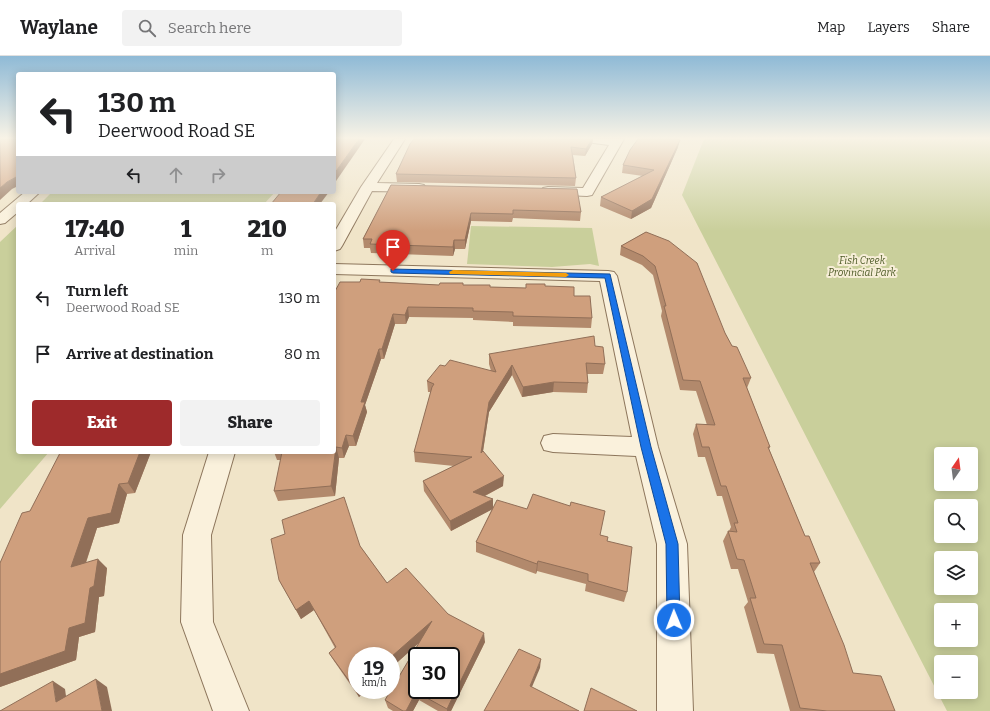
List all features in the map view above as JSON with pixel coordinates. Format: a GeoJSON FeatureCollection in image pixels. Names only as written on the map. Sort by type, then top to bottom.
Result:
{"type":"FeatureCollection","features":[{"type":"Feature","properties":{"kind":"street"},"geometry":{"type":"LineString","coordinates":[[336,243],[380,170]]}},
{"type":"Feature","properties":{"kind":"street"},"geometry":{"type":"LineString","coordinates":[[539,191],[587,192],[601,170]]}},
{"type":"Feature","properties":{"kind":"street"},"geometry":{"type":"LineString","coordinates":[[368,187],[435,189]]}},
{"type":"Feature","properties":{"kind":"street"},"geometry":{"type":"LineString","coordinates":[[20,202],[30,194]]}},
{"type":"Feature","properties":{"kind":"street"},"geometry":{"type":"LineString","coordinates":[[0,220],[16,206]]}},
{"type":"Feature","properties":{"kind":"street"},"geometry":{"type":"LineString","coordinates":[[336,269],[608,276],[646,447],[672,544],[675,711]]}},
{"type":"Feature","properties":{"kind":"street"},"geometry":{"type":"LineString","coordinates":[[553,443],[646,447]]}},
{"type":"Feature","properties":{"kind":"street"},"geometry":{"type":"LineString","coordinates":[[221,454],[197,535],[196,622],[231,711]]}},
{"type":"Feature","properties":{"kind":"green space","name":"Fish Creek Provincial Park"},"geometry":{"type":"Polygon","coordinates":[[[692,170],[990,170],[990,711],[947,711],[941,699],[978,699],[978,655],[934,655],[934,686],[682,195],[692,170]]]}},
{"type":"Feature","properties":{"kind":"green space"},"geometry":{"type":"Polygon","coordinates":[[[50,194],[273,194],[266,202],[42,202],[50,194]]]}},
{"type":"Feature","properties":{"kind":"green space"},"geometry":{"type":"Polygon","coordinates":[[[471,226],[592,228],[599,266],[590,264],[552,267],[467,264],[471,226]]]}},
{"type":"Feature","properties":{"kind":"green space"},"geometry":{"type":"Polygon","coordinates":[[[16,227],[16,454],[47,454],[0,509],[0,242],[16,227]]]}},
{"type":"Feature","properties":{"kind":"building"},"geometry":{"type":"Polygon","coordinates":[[[0,170],[16,170],[16,177],[0,188],[0,170]]]}},
{"type":"Feature","properties":{"kind":"building"},"geometry":{"type":"Polygon","coordinates":[[[398,170],[575,170],[576,178],[396,174],[398,170]]]}},
{"type":"Feature","properties":{"kind":"building"},"geometry":{"type":"Polygon","coordinates":[[[651,170],[666,170],[652,199],[632,211],[601,197],[654,170],[651,170]]]}},
{"type":"Feature","properties":{"kind":"building"},"geometry":{"type":"Polygon","coordinates":[[[391,185],[577,189],[581,212],[513,210],[513,214],[471,213],[465,240],[454,240],[453,247],[370,244],[372,239],[363,239],[391,185]]]}},
{"type":"Feature","properties":{"kind":"building"},"geometry":{"type":"Polygon","coordinates":[[[279,194],[320,194],[314,202],[273,202],[279,194]]]}},
{"type":"Feature","properties":{"kind":"building"},"geometry":{"type":"Polygon","coordinates":[[[646,232],[669,241],[697,263],[725,333],[732,346],[737,347],[751,378],[743,378],[770,447],[768,447],[805,536],[809,536],[820,563],[810,563],[844,645],[853,673],[881,676],[895,711],[827,711],[800,708],[782,645],[764,644],[750,598],[756,598],[744,560],[737,559],[728,531],[737,532],[734,523],[738,523],[726,486],[721,486],[709,447],[702,447],[696,424],[715,425],[700,381],[683,380],[655,266],[643,256],[621,246],[646,232]]]}},
{"type":"Feature","properties":{"kind":"building"},"geometry":{"type":"Polygon","coordinates":[[[361,279],[380,280],[379,282],[439,285],[440,283],[463,283],[463,285],[490,285],[490,287],[526,288],[526,284],[545,284],[545,286],[574,287],[574,296],[590,296],[592,318],[513,316],[513,312],[473,311],[473,308],[408,307],[405,315],[393,314],[382,349],[379,349],[361,402],[365,402],[353,436],[346,435],[342,448],[336,447],[336,289],[340,282],[360,282],[361,279]]]}},
{"type":"Feature","properties":{"kind":"building"},"geometry":{"type":"Polygon","coordinates":[[[594,336],[595,346],[603,347],[605,364],[586,363],[588,383],[554,382],[523,387],[512,365],[489,402],[481,453],[483,451],[504,476],[473,492],[493,499],[450,521],[423,481],[472,457],[414,452],[434,384],[427,381],[440,365],[445,366],[450,360],[496,372],[489,354],[594,336]]]}},
{"type":"Feature","properties":{"kind":"building"},"geometry":{"type":"Polygon","coordinates":[[[59,454],[139,454],[128,483],[119,484],[111,513],[88,518],[71,567],[98,559],[94,586],[90,588],[85,623],[69,628],[65,651],[0,674],[0,563],[22,513],[30,511],[59,454]]]}},
{"type":"Feature","properties":{"kind":"building"},"geometry":{"type":"Polygon","coordinates":[[[282,454],[335,454],[331,486],[274,491],[282,454]]]}},
{"type":"Feature","properties":{"kind":"building"},"geometry":{"type":"Polygon","coordinates":[[[533,494],[570,506],[571,502],[605,511],[600,535],[608,537],[607,541],[632,547],[627,592],[588,581],[588,574],[538,561],[537,564],[476,542],[497,500],[527,509],[533,494]]]}},
{"type":"Feature","properties":{"kind":"building"},"geometry":{"type":"Polygon","coordinates":[[[344,497],[360,546],[387,583],[406,568],[448,614],[484,633],[460,682],[460,647],[417,647],[432,621],[400,649],[400,647],[348,647],[348,679],[329,653],[336,647],[309,601],[296,610],[279,580],[271,539],[285,534],[282,520],[344,497]]]}},
{"type":"Feature","properties":{"kind":"building"},"geometry":{"type":"Polygon","coordinates":[[[519,649],[541,659],[530,686],[579,711],[484,711],[519,649]]]}},
{"type":"Feature","properties":{"kind":"building"},"geometry":{"type":"Polygon","coordinates":[[[408,661],[408,699],[412,699],[406,711],[403,711],[385,700],[400,699],[400,675],[408,661]]]}},
{"type":"Feature","properties":{"kind":"building"},"geometry":{"type":"Polygon","coordinates":[[[96,679],[102,711],[0,711],[53,681],[56,702],[96,679]]]}},
{"type":"Feature","properties":{"kind":"building"},"geometry":{"type":"Polygon","coordinates":[[[591,688],[637,711],[584,711],[591,688]]]}},
{"type":"Feature","properties":{"kind":"building"},"geometry":{"type":"Polygon","coordinates":[[[429,699],[452,699],[447,709],[429,699]]]}},
{"type":"Feature","properties":{"kind":"slow traffic"},"geometry":{"type":"LineString","coordinates":[[453,272],[566,275]]}},
{"type":"Feature","properties":{"kind":"route"},"geometry":{"type":"LineString","coordinates":[[393,271],[608,276],[646,447],[672,544],[674,620]]}}]}
